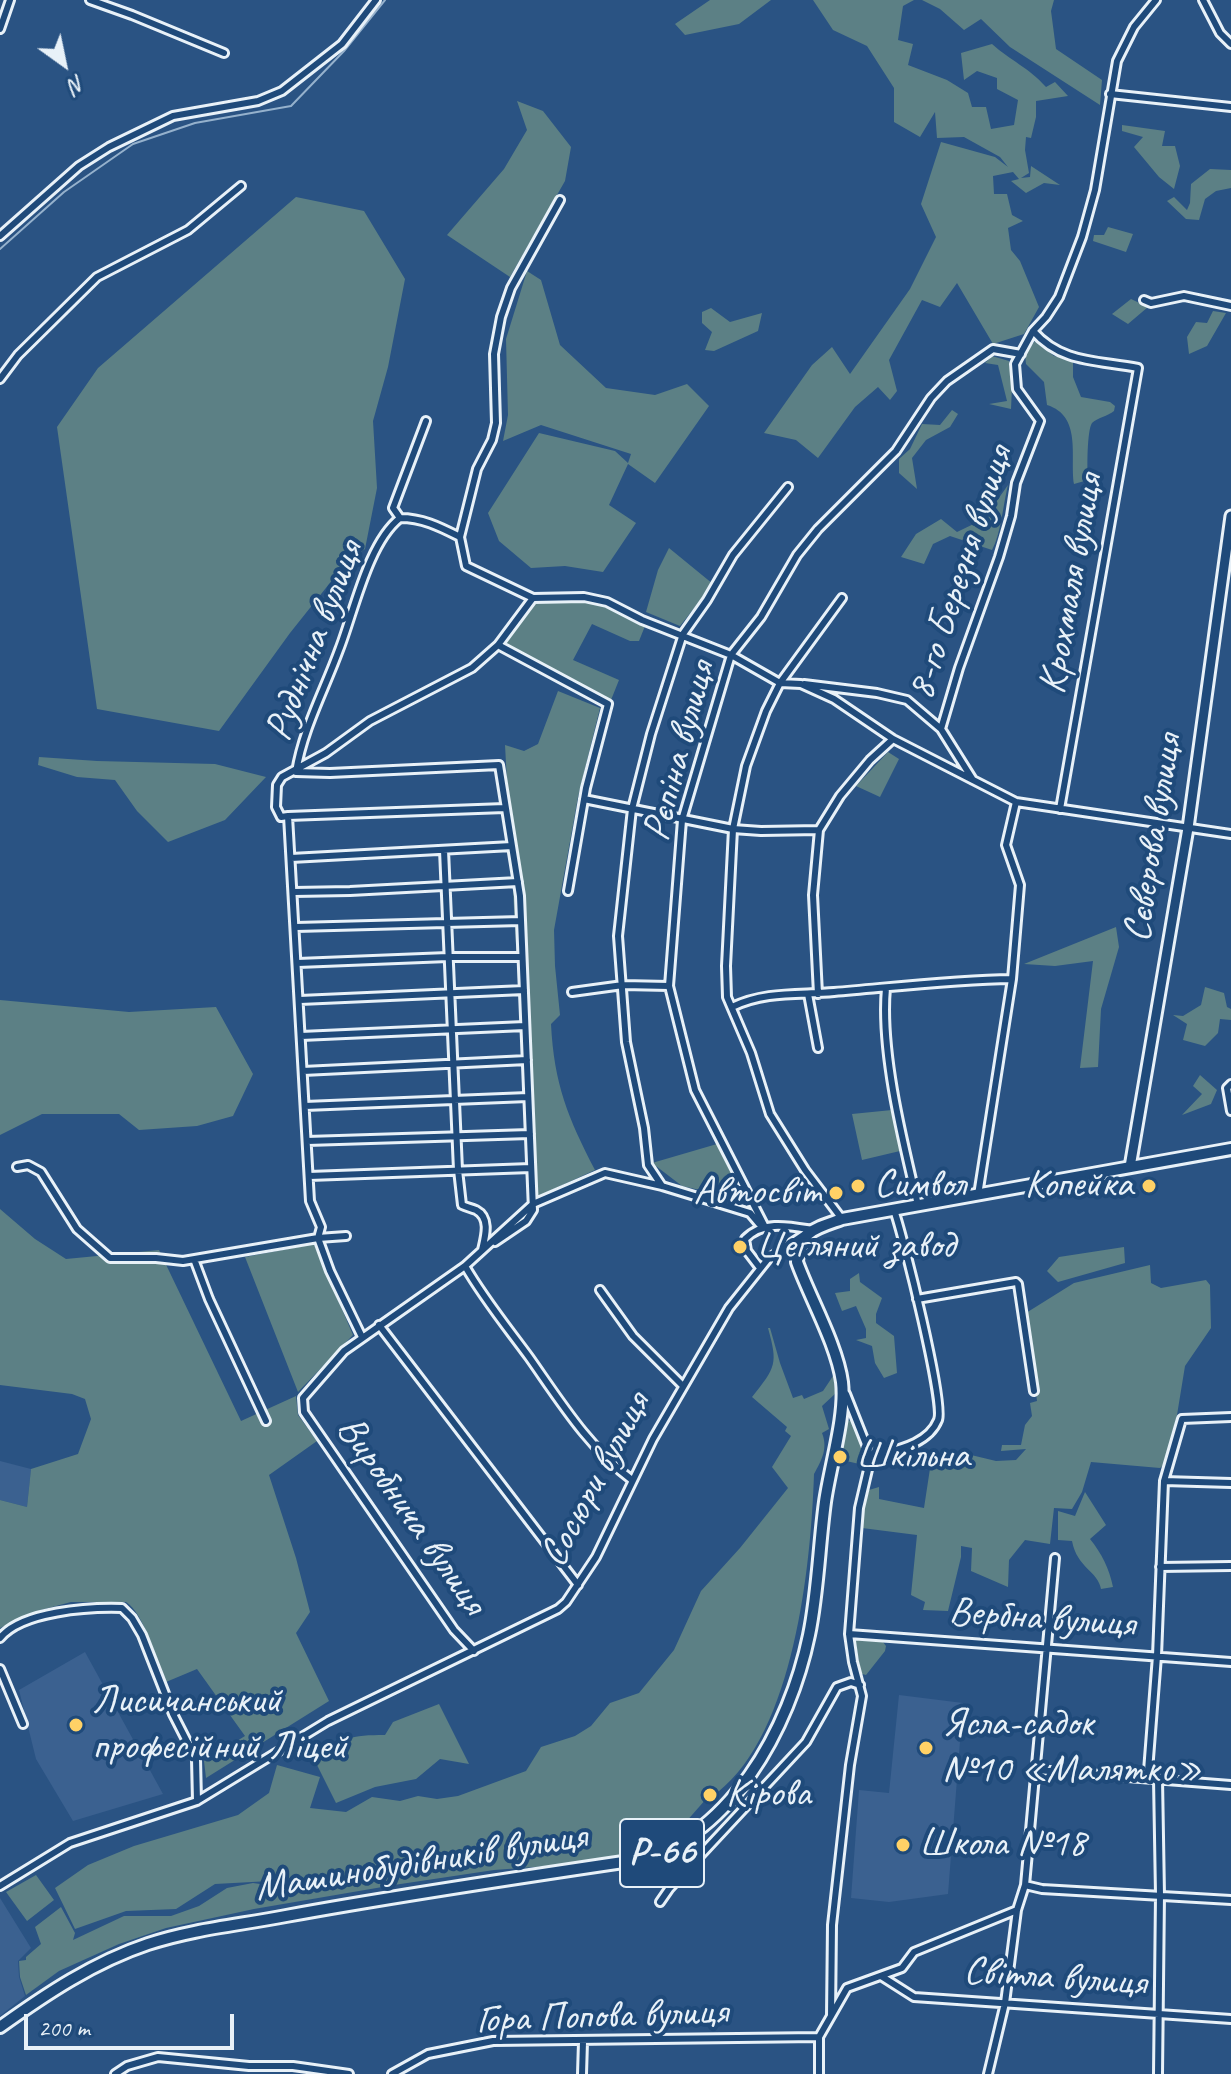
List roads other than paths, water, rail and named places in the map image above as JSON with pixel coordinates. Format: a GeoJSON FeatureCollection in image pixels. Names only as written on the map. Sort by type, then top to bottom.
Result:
{"type":"FeatureCollection","features":[{"type":"Feature","properties":{"kind":"main road","name":"Сєверова вулиця"},"geometry":{"type":"LineString","coordinates":[[1130,1167],[1188,828],[1231,516]]}},
{"type":"Feature","properties":{"kind":"main road","name":"Сосюри вулиця"},"geometry":{"type":"LineString","coordinates":[[813,1230],[842,1219],[1231,1149]]}},
{"type":"Feature","properties":{"kind":"main road","name":"Машинобудівників вулиця"},"geometry":{"type":"LineString","coordinates":[[0,2027],[64,1983],[147,1944],[190,1933],[370,1900],[630,1861],[663,1853],[688,1837],[735,1794],[776,1734],[803,1661],[810,1633],[831,1459],[843,1402],[838,1365],[797,1262],[797,1250],[802,1239],[813,1230]]}},
{"type":"Feature","properties":{"kind":"street"},"geometry":{"type":"LineString","coordinates":[[0,29],[10,0]]}},
{"type":"Feature","properties":{"kind":"street"},"geometry":{"type":"LineString","coordinates":[[90,0],[224,53]]}},
{"type":"Feature","properties":{"kind":"street"},"geometry":{"type":"LineString","coordinates":[[0,236],[79,166],[109,147],[173,116],[258,101],[282,91],[342,44],[376,0]]}},
{"type":"Feature","properties":{"kind":"street"},"geometry":{"type":"LineString","coordinates":[[1021,354],[1033,331],[1056,305],[1082,237],[1095,190],[1117,61],[1134,27],[1156,0]]}},
{"type":"Feature","properties":{"kind":"street"},"geometry":{"type":"LineString","coordinates":[[1203,0],[1220,33],[1231,44]]}},
{"type":"Feature","properties":{"kind":"street"},"geometry":{"type":"LineString","coordinates":[[1110,94],[1231,107]]}},
{"type":"Feature","properties":{"kind":"street"},"geometry":{"type":"LineString","coordinates":[[0,379],[18,355],[97,277],[188,230],[241,186]]}},
{"type":"Feature","properties":{"kind":"street"},"geometry":{"type":"LineString","coordinates":[[560,200],[511,288],[501,317],[494,354],[496,423],[474,478],[460,537],[466,566],[533,598],[584,597],[607,602],[642,620],[731,655],[780,683],[877,693],[907,700],[941,729]]}},
{"type":"Feature","properties":{"kind":"street"},"geometry":{"type":"LineString","coordinates":[[1144,300],[1151,303],[1184,296],[1231,306]]}},
{"type":"Feature","properties":{"kind":"street","name":"Крохмаля вулиця"},"geometry":{"type":"LineString","coordinates":[[1033,331],[1046,346],[1064,354],[1138,368],[1060,809]]}},
{"type":"Feature","properties":{"kind":"street","name":"Рєпіна вулиця"},"geometry":{"type":"LineString","coordinates":[[764,1227],[695,1090],[669,986],[682,820],[731,655],[761,617],[797,555],[818,529],[896,451],[931,398],[947,381],[993,349],[1021,354]]}},
{"type":"Feature","properties":{"kind":"street","name":"8-го Березня вулиця"},"geometry":{"type":"LineString","coordinates":[[973,780],[941,729],[959,668],[999,557],[1011,516],[1016,483],[1040,421],[1017,389],[1015,364],[1021,354]]}},
{"type":"Feature","properties":{"kind":"street","name":"Руднічна вулиця"},"geometry":{"type":"LineString","coordinates":[[400,518],[393,508],[426,421]]}},
{"type":"Feature","properties":{"kind":"street","name":"Рєпіна вулиця"},"geometry":{"type":"LineString","coordinates":[[662,1186],[648,1165],[644,1128],[626,1042],[618,936],[632,809],[651,734],[683,634],[733,555],[788,487]]}},
{"type":"Feature","properties":{"kind":"street","name":"Руднічна вулиця"},"geometry":{"type":"LineString","coordinates":[[296,772],[304,735],[374,554],[390,526],[400,518],[416,518],[460,537]]}},
{"type":"Feature","properties":{"kind":"street","name":"Руднічна вулиця"},"geometry":{"type":"LineString","coordinates":[[296,772],[370,721],[472,668],[498,645],[533,598]]}},
{"type":"Feature","properties":{"kind":"street"},"geometry":{"type":"LineString","coordinates":[[842,598],[780,683],[746,766],[736,802],[733,829],[726,966],[727,997],[751,1053],[770,1114],[805,1170],[842,1219]]}},
{"type":"Feature","properties":{"kind":"street"},"geometry":{"type":"LineString","coordinates":[[498,645],[608,704],[595,746],[568,891]]}},
{"type":"Feature","properties":{"kind":"street"},"geometry":{"type":"LineString","coordinates":[[801,684],[834,699],[893,739],[1016,802],[1231,834]]}},
{"type":"Feature","properties":{"kind":"street"},"geometry":{"type":"LineString","coordinates":[[818,994],[813,895],[819,830],[840,796],[870,760],[893,739]]}},
{"type":"Feature","properties":{"kind":"street"},"geometry":{"type":"LineString","coordinates":[[505,808],[281,817],[276,807],[277,785],[282,777],[296,772],[499,765],[518,882],[533,1204]]}},
{"type":"Feature","properties":{"kind":"street"},"geometry":{"type":"LineString","coordinates":[[584,799],[733,829],[819,830]]}},
{"type":"Feature","properties":{"kind":"street"},"geometry":{"type":"LineString","coordinates":[[978,1195],[1012,979],[1020,885],[1006,845],[1016,802]]}},
{"type":"Feature","properties":{"kind":"street"},"geometry":{"type":"LineString","coordinates":[[288,816],[310,1201],[321,1227],[318,1238],[330,1271],[362,1337],[465,1266],[533,1204],[605,1173],[662,1186],[750,1213],[764,1227]]}},
{"type":"Feature","properties":{"kind":"street"},"geometry":{"type":"LineString","coordinates":[[291,858],[512,846]]}},
{"type":"Feature","properties":{"kind":"street"},"geometry":{"type":"LineString","coordinates":[[444,850],[458,1170],[462,1205],[474,1209],[487,1225],[482,1250]]}},
{"type":"Feature","properties":{"kind":"street"},"geometry":{"type":"LineString","coordinates":[[294,892],[518,882]]}},
{"type":"Feature","properties":{"kind":"street"},"geometry":{"type":"LineString","coordinates":[[296,927],[521,921]]}},
{"type":"Feature","properties":{"kind":"street"},"geometry":{"type":"LineString","coordinates":[[298,963],[522,957]]}},
{"type":"Feature","properties":{"kind":"street"},"geometry":{"type":"LineString","coordinates":[[732,1007],[749,998],[764,995],[818,994],[1012,979]]}},
{"type":"Feature","properties":{"kind":"street"},"geometry":{"type":"LineString","coordinates":[[572,992],[623,985],[669,986]]}},
{"type":"Feature","properties":{"kind":"street"},"geometry":{"type":"LineString","coordinates":[[886,988],[883,1014],[903,1139],[918,1205]]}},
{"type":"Feature","properties":{"kind":"street"},"geometry":{"type":"LineString","coordinates":[[300,1000],[524,990]]}},
{"type":"Feature","properties":{"kind":"street"},"geometry":{"type":"LineString","coordinates":[[808,994],[818,1048]]}},
{"type":"Feature","properties":{"kind":"street"},"geometry":{"type":"LineString","coordinates":[[301,1036],[525,1026]]}},
{"type":"Feature","properties":{"kind":"street"},"geometry":{"type":"LineString","coordinates":[[303,1071],[527,1060]]}},
{"type":"Feature","properties":{"kind":"street"},"geometry":{"type":"LineString","coordinates":[[1231,1084],[1227,1088],[1231,1111]]}},
{"type":"Feature","properties":{"kind":"street"},"geometry":{"type":"LineString","coordinates":[[305,1106],[528,1097]]}},
{"type":"Feature","properties":{"kind":"street"},"geometry":{"type":"LineString","coordinates":[[307,1141],[530,1134]]}},
{"type":"Feature","properties":{"kind":"street"},"geometry":{"type":"LineString","coordinates":[[17,1167],[28,1165],[41,1172],[77,1229],[110,1258],[194,1259],[346,1236]]}},
{"type":"Feature","properties":{"kind":"street"},"geometry":{"type":"LineString","coordinates":[[309,1176],[531,1168]]}},
{"type":"Feature","properties":{"kind":"street"},"geometry":{"type":"LineString","coordinates":[[871,1457],[915,1444],[932,1431],[941,1412],[894,1210]]}},
{"type":"Feature","properties":{"kind":"street"},"geometry":{"type":"LineString","coordinates":[[760,1268],[747,1251],[745,1239],[764,1227],[786,1225],[813,1230]]}},
{"type":"Feature","properties":{"kind":"street","name":"Сосюри вулиця"},"geometry":{"type":"LineString","coordinates":[[0,1886],[70,1843],[197,1801],[328,1721],[558,1609],[596,1557],[632,1480],[729,1308],[760,1268],[781,1249],[813,1230]]}},
{"type":"Feature","properties":{"kind":"street"},"geometry":{"type":"LineString","coordinates":[[194,1259],[209,1299],[266,1421]]}},
{"type":"Feature","properties":{"kind":"street"},"geometry":{"type":"LineString","coordinates":[[465,1266],[493,1311],[573,1421],[632,1480]]}},
{"type":"Feature","properties":{"kind":"street"},"geometry":{"type":"LineString","coordinates":[[917,1299],[1016,1282],[1034,1391]]}},
{"type":"Feature","properties":{"kind":"street"},"geometry":{"type":"LineString","coordinates":[[600,1290],[633,1336],[683,1386]]}},
{"type":"Feature","properties":{"kind":"street"},"geometry":{"type":"LineString","coordinates":[[379,1325],[578,1585]]}},
{"type":"Feature","properties":{"kind":"street","name":"Виробнича вулиця"},"geometry":{"type":"LineString","coordinates":[[362,1337],[344,1351],[303,1398],[304,1412],[429,1595],[454,1630],[474,1651]]}},
{"type":"Feature","properties":{"kind":"street"},"geometry":{"type":"LineString","coordinates":[[831,2016],[832,1925],[850,1765],[862,1696],[849,1634],[859,1508],[871,1457],[842,1385]]}},
{"type":"Feature","properties":{"kind":"street"},"geometry":{"type":"LineString","coordinates":[[1158,1779],[1148,1771],[1157,1656],[1164,1481],[1182,1419],[1231,1417]]}},
{"type":"Feature","properties":{"kind":"street"},"geometry":{"type":"LineString","coordinates":[[1164,1481],[1231,1483]]}},
{"type":"Feature","properties":{"kind":"street"},"geometry":{"type":"LineString","coordinates":[[988,2074],[1005,2003],[1017,1910],[1025,1885],[1055,1558]]}},
{"type":"Feature","properties":{"kind":"street"},"geometry":{"type":"LineString","coordinates":[[1160,1567],[1231,1566]]}},
{"type":"Feature","properties":{"kind":"street"},"geometry":{"type":"LineString","coordinates":[[0,1638],[12,1628],[62,1611],[122,1608],[142,1635],[173,1714],[196,1759],[197,1801]]}},
{"type":"Feature","properties":{"kind":"street","name":"Вербна вулиця"},"geometry":{"type":"LineString","coordinates":[[849,1634],[1231,1662]]}},
{"type":"Feature","properties":{"kind":"street"},"geometry":{"type":"LineString","coordinates":[[0,1669],[23,1724]]}},
{"type":"Feature","properties":{"kind":"street"},"geometry":{"type":"LineString","coordinates":[[660,1902],[806,1742],[837,1687],[851,1682],[860,1685]]}},
{"type":"Feature","properties":{"kind":"street"},"geometry":{"type":"LineString","coordinates":[[1037,1770],[1231,1785]]}},
{"type":"Feature","properties":{"kind":"street"},"geometry":{"type":"LineString","coordinates":[[1158,1779],[1158,2074]]}},
{"type":"Feature","properties":{"kind":"street"},"geometry":{"type":"LineString","coordinates":[[1025,1885],[1042,1889],[1231,1900]]}},
{"type":"Feature","properties":{"kind":"street"},"geometry":{"type":"LineString","coordinates":[[819,2074],[819,2037],[847,1988],[902,1968],[914,1952],[1017,1910]]}},
{"type":"Feature","properties":{"kind":"street","name":"Світла вулиця"},"geometry":{"type":"LineString","coordinates":[[881,1976],[914,1997],[1231,2019]]}},
{"type":"Feature","properties":{"kind":"street","name":"Гора Попова вулиця"},"geometry":{"type":"LineString","coordinates":[[392,2074],[428,2054],[493,2041],[819,2037]]}},
{"type":"Feature","properties":{"kind":"street"},"geometry":{"type":"LineString","coordinates":[[582,2074],[583,2042]]}},
{"type":"Feature","properties":{"kind":"street"},"geometry":{"type":"LineString","coordinates":[[115,2074],[127,2066],[158,2057],[237,2066],[293,2066],[349,2074]]}},
{"type":"Feature","properties":{"kind":"street"},"geometry":{"type":"LineString","coordinates":[[236,2074],[237,2066]]}},
{"type":"Feature","properties":{"kind":"waterway"},"geometry":{"type":"LineString","coordinates":[[0,249],[64,192],[133,144],[195,123],[291,106],[344,51],[385,0]]}},
{"type":"Feature","properties":{"kind":"place","name":"Символ"},"geometry":{"type":"Point","coordinates":[858,1186]}},
{"type":"Feature","properties":{"kind":"place","name":"Копейка"},"geometry":{"type":"Point","coordinates":[1149,1186]}},
{"type":"Feature","properties":{"kind":"place","name":"Автосвіт"},"geometry":{"type":"Point","coordinates":[836,1193]}},
{"type":"Feature","properties":{"kind":"place","name":"Цегляний завод"},"geometry":{"type":"Point","coordinates":[740,1247]}},
{"type":"Feature","properties":{"kind":"place","name":"Шкільна"},"geometry":{"type":"Point","coordinates":[840,1457]}},
{"type":"Feature","properties":{"kind":"place","name":"Лисичанський професійний Ліцей"},"geometry":{"type":"Point","coordinates":[76,1725]}},
{"type":"Feature","properties":{"kind":"place","name":"Ясла-садок №10 «Малятко»"},"geometry":{"type":"Point","coordinates":[926,1748]}},
{"type":"Feature","properties":{"kind":"place","name":"Кірова"},"geometry":{"type":"Point","coordinates":[710,1795]}},
{"type":"Feature","properties":{"kind":"place","name":"Школа №18"},"geometry":{"type":"Point","coordinates":[903,1845]}}]}
